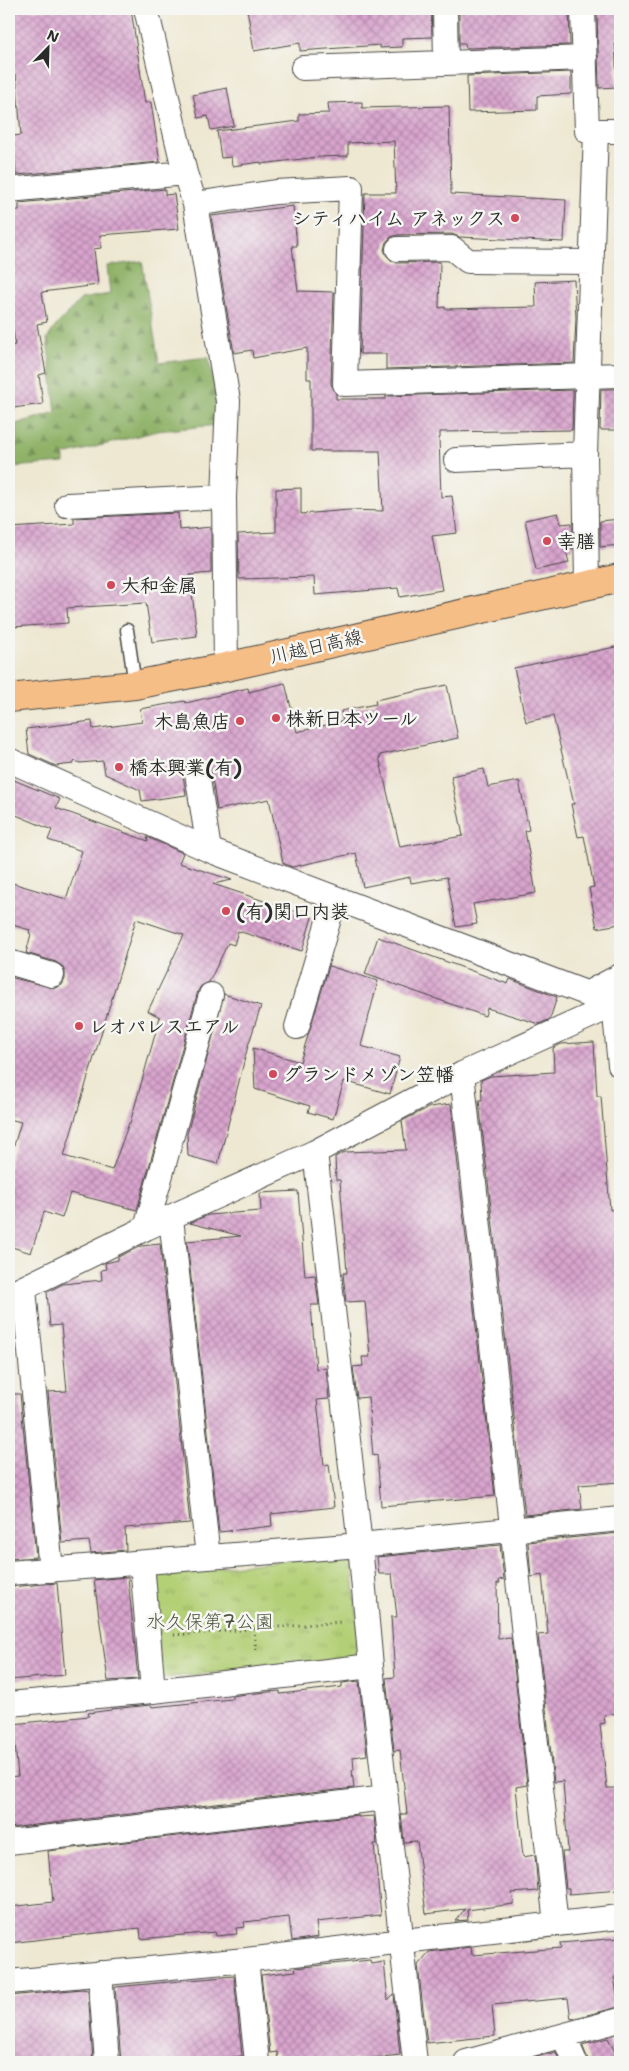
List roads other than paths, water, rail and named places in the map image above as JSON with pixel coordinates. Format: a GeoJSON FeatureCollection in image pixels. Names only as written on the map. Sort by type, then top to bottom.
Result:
{"type":"FeatureCollection","features":[{"type":"Feature","properties":{"kind":"main road","name":"川越日高線"},"geometry":{"type":"LineString","coordinates":[[9,698],[135,685],[226,667],[620,578]]}},
{"type":"Feature","properties":{"kind":"street"},"geometry":{"type":"LineString","coordinates":[[146,9],[185,173],[195,204],[228,401],[224,497],[226,667]]}},
{"type":"Feature","properties":{"kind":"street"},"geometry":{"type":"LineString","coordinates":[[444,9],[446,63]]}},
{"type":"Feature","properties":{"kind":"street"},"geometry":{"type":"LineString","coordinates":[[583,9],[587,131],[620,131]]}},
{"type":"Feature","properties":{"kind":"street"},"geometry":{"type":"LineString","coordinates":[[303,68],[585,58]]}},
{"type":"Feature","properties":{"kind":"street"},"geometry":{"type":"LineString","coordinates":[[587,586],[585,454],[596,131]]}},
{"type":"Feature","properties":{"kind":"street"},"geometry":{"type":"LineString","coordinates":[[9,190],[185,173]]}},
{"type":"Feature","properties":{"kind":"street"},"geometry":{"type":"LineString","coordinates":[[195,204],[276,192],[351,188],[345,384],[620,375]]}},
{"type":"Feature","properties":{"kind":"street"},"geometry":{"type":"LineString","coordinates":[[398,249],[452,248],[468,261],[592,262]]}},
{"type":"Feature","properties":{"kind":"street"},"geometry":{"type":"LineString","coordinates":[[456,460],[585,454]]}},
{"type":"Feature","properties":{"kind":"street"},"geometry":{"type":"LineString","coordinates":[[67,506],[224,497]]}},
{"type":"Feature","properties":{"kind":"street"},"geometry":{"type":"LineString","coordinates":[[9,760],[209,850],[617,1005]]}},
{"type":"Feature","properties":{"kind":"street"},"geometry":{"type":"LineString","coordinates":[[197,773],[209,850]]}},
{"type":"Feature","properties":{"kind":"street"},"geometry":{"type":"LineString","coordinates":[[297,1026],[335,898]]}},
{"type":"Feature","properties":{"kind":"street"},"geometry":{"type":"LineString","coordinates":[[9,962],[52,975]]}},
{"type":"Feature","properties":{"kind":"street"},"geometry":{"type":"LineString","coordinates":[[586,994],[620,976]]}},
{"type":"Feature","properties":{"kind":"street"},"geometry":{"type":"LineString","coordinates":[[146,1228],[211,995]]}},
{"type":"Feature","properties":{"kind":"street"},"geometry":{"type":"LineString","coordinates":[[617,1005],[620,1066]]}},
{"type":"Feature","properties":{"kind":"street"},"geometry":{"type":"LineString","coordinates":[[51,1570],[16,1292],[146,1228],[315,1152],[462,1074],[617,1005]]}},
{"type":"Feature","properties":{"kind":"street"},"geometry":{"type":"LineString","coordinates":[[462,1074],[556,1924]]}},
{"type":"Feature","properties":{"kind":"street"},"geometry":{"type":"LineString","coordinates":[[315,1152],[360,1545],[371,1666],[415,2062]]}},
{"type":"Feature","properties":{"kind":"street"},"geometry":{"type":"LineString","coordinates":[[171,1218],[208,1558]]}},
{"type":"Feature","properties":{"kind":"street"},"geometry":{"type":"LineString","coordinates":[[9,1574],[360,1545],[620,1519]]}},
{"type":"Feature","properties":{"kind":"street"},"geometry":{"type":"LineString","coordinates":[[142,1563],[154,1691]]}},
{"type":"Feature","properties":{"kind":"street"},"geometry":{"type":"LineString","coordinates":[[9,1704],[154,1691],[371,1666]]}},
{"type":"Feature","properties":{"kind":"street"},"geometry":{"type":"LineString","coordinates":[[9,1842],[386,1798]]}},
{"type":"Feature","properties":{"kind":"street"},"geometry":{"type":"LineString","coordinates":[[9,1982],[246,1960],[620,1918]]}},
{"type":"Feature","properties":{"kind":"street"},"geometry":{"type":"LineString","coordinates":[[246,1960],[257,2062]]}},
{"type":"Feature","properties":{"kind":"street"},"geometry":{"type":"LineString","coordinates":[[100,1973],[107,2062]]}},
{"type":"Feature","properties":{"kind":"street"},"geometry":{"type":"LineString","coordinates":[[466,2062],[564,2037],[620,2020]]}},
{"type":"Feature","properties":{"kind":"street"},"geometry":{"type":"LineString","coordinates":[[564,2037],[575,2062]]}},
{"type":"Feature","properties":{"kind":"lane"},"geometry":{"type":"LineString","coordinates":[[127,630],[135,685]]}},
{"type":"Feature","properties":{"kind":"place","name":"シティハイム アネックス"},"geometry":{"type":"Point","coordinates":[515,218]}},
{"type":"Feature","properties":{"kind":"place","name":"幸膳"},"geometry":{"type":"Point","coordinates":[547,541]}},
{"type":"Feature","properties":{"kind":"place","name":"大和金属"},"geometry":{"type":"Point","coordinates":[111,585]}},
{"type":"Feature","properties":{"kind":"place","name":"株新日本ツール"},"geometry":{"type":"Point","coordinates":[276,718]}},
{"type":"Feature","properties":{"kind":"place","name":"木島魚店"},"geometry":{"type":"Point","coordinates":[240,721]}},
{"type":"Feature","properties":{"kind":"place","name":"橋本興業(有)"},"geometry":{"type":"Point","coordinates":[119,767]}},
{"type":"Feature","properties":{"kind":"place","name":"(有)関口内装"},"geometry":{"type":"Point","coordinates":[226,911]}},
{"type":"Feature","properties":{"kind":"place","name":"レオパレスエアル"},"geometry":{"type":"Point","coordinates":[79,1026]}},
{"type":"Feature","properties":{"kind":"place","name":"グランドメゾン笠幡"},"geometry":{"type":"Point","coordinates":[273,1074]}},
{"type":"Feature","properties":{"kind":"park label","name":"水久保第7公園"},"geometry":{"type":"Point","coordinates":[210,1621]}}]}
